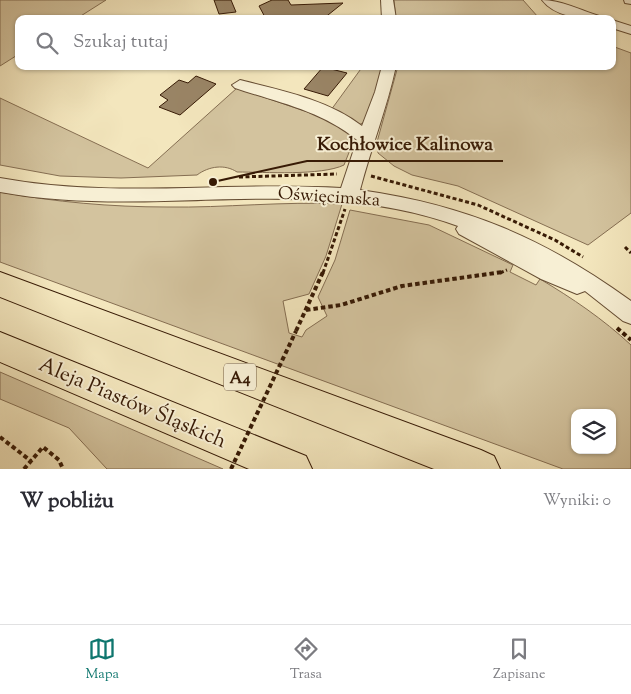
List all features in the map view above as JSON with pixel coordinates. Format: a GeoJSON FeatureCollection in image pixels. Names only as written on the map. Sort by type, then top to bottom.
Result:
{"type":"FeatureCollection","features":[{"type":"Feature","properties":{"kind":"highway","name":"A4"},"geometry":{"type":"LineString","coordinates":[[0,284],[481,469]]}},
{"type":"Feature","properties":{"kind":"highway","name":"Aleja Piastów Śląskich"},"geometry":{"type":"LineString","coordinates":[[0,347],[293,469]]}},
{"type":"Feature","properties":{"kind":"street"},"geometry":{"type":"LineString","coordinates":[[387,0],[389,15]]}},
{"type":"Feature","properties":{"kind":"street"},"geometry":{"type":"LineString","coordinates":[[548,0],[562,9],[581,15]]}},
{"type":"Feature","properties":{"kind":"street"},"geometry":{"type":"LineString","coordinates":[[616,25],[631,30]]}},
{"type":"Feature","properties":{"kind":"street"},"geometry":{"type":"LineString","coordinates":[[347,201],[366,138],[383,92],[388,70]]}},
{"type":"Feature","properties":{"kind":"street"},"geometry":{"type":"LineString","coordinates":[[240,85],[336,116],[355,128],[366,138]]}},
{"type":"Feature","properties":{"kind":"street","name":"Oświęcimska"},"geometry":{"type":"LineString","coordinates":[[0,185],[87,197],[287,191],[347,201],[430,209],[548,273],[623,307]]}},
{"type":"Feature","properties":{"kind":"path"},"geometry":{"type":"LineString","coordinates":[[236,177],[326,176],[356,173],[404,185]]}},
{"type":"Feature","properties":{"kind":"path"},"geometry":{"type":"LineString","coordinates":[[231,469],[333,249],[347,201]]}},
{"type":"Feature","properties":{"kind":"path"},"geometry":{"type":"LineString","coordinates":[[625,247],[631,253]]}},
{"type":"Feature","properties":{"kind":"path"},"geometry":{"type":"LineString","coordinates":[[306,310],[341,305],[402,286],[500,273],[512,268]]}},
{"type":"Feature","properties":{"kind":"path"},"geometry":{"type":"LineString","coordinates":[[0,438],[31,460]]}},
{"type":"Feature","properties":{"kind":"path"},"geometry":{"type":"LineString","coordinates":[[24,469],[43,447],[59,460],[63,469]]}},
{"type":"Feature","properties":{"kind":"shaded area"},"geometry":{"type":"Polygon","coordinates":[[[0,0],[106,0],[82,15],[15,15],[15,57],[0,66],[0,0]]]}},
{"type":"Feature","properties":{"kind":"shaded area"},"geometry":{"type":"Polygon","coordinates":[[[394,0],[523,0],[536,15],[396,15],[394,0]]]}},
{"type":"Feature","properties":{"kind":"shaded area"},"geometry":{"type":"Polygon","coordinates":[[[616,47],[631,53],[631,213],[588,245],[458,186],[412,175],[394,166],[378,153],[377,142],[397,70],[616,70],[616,47]]]}},
{"type":"Feature","properties":{"kind":"shaded area"},"geometry":{"type":"Polygon","coordinates":[[[360,70],[383,70],[366,121],[359,125],[351,119],[331,110],[360,70]]]}},
{"type":"Feature","properties":{"kind":"shaded area"},"geometry":{"type":"Polygon","coordinates":[[[237,88],[325,118],[352,134],[354,140],[344,165],[322,171],[292,173],[237,172],[232,169],[217,167],[197,175],[121,178],[60,176],[0,165],[0,98],[148,168],[237,88]]]}},
{"type":"Feature","properties":{"kind":"shaded area"},"geometry":{"type":"Polygon","coordinates":[[[0,192],[62,201],[146,207],[298,203],[342,204],[326,256],[309,294],[283,301],[289,333],[302,337],[306,330],[327,316],[318,297],[335,260],[350,210],[429,225],[513,265],[510,272],[536,285],[540,279],[587,309],[631,345],[631,469],[563,469],[0,262],[0,192]]]}},
{"type":"Feature","properties":{"kind":"shaded area"},"geometry":{"type":"Polygon","coordinates":[[[0,372],[223,469],[107,469],[69,428],[0,399],[0,372]]]}},
{"type":"Feature","properties":{"kind":"building"},"geometry":{"type":"Polygon","coordinates":[[[214,0],[231,0],[236,12],[219,14],[214,0]]]}},
{"type":"Feature","properties":{"kind":"building"},"geometry":{"type":"Polygon","coordinates":[[[272,0],[288,0],[291,5],[343,3],[328,15],[264,15],[259,6],[272,0]]]}},
{"type":"Feature","properties":{"kind":"building"},"geometry":{"type":"Polygon","coordinates":[[[320,70],[335,70],[347,73],[328,96],[304,89],[320,70]]]}},
{"type":"Feature","properties":{"kind":"building"},"geometry":{"type":"Polygon","coordinates":[[[196,76],[216,84],[180,115],[159,107],[168,100],[160,95],[179,80],[188,83],[196,76]]]}},
{"type":"Feature","properties":{"kind":"place","name":"Kochłowice Kalinowa"},"geometry":{"type":"Point","coordinates":[213,182]}}]}
